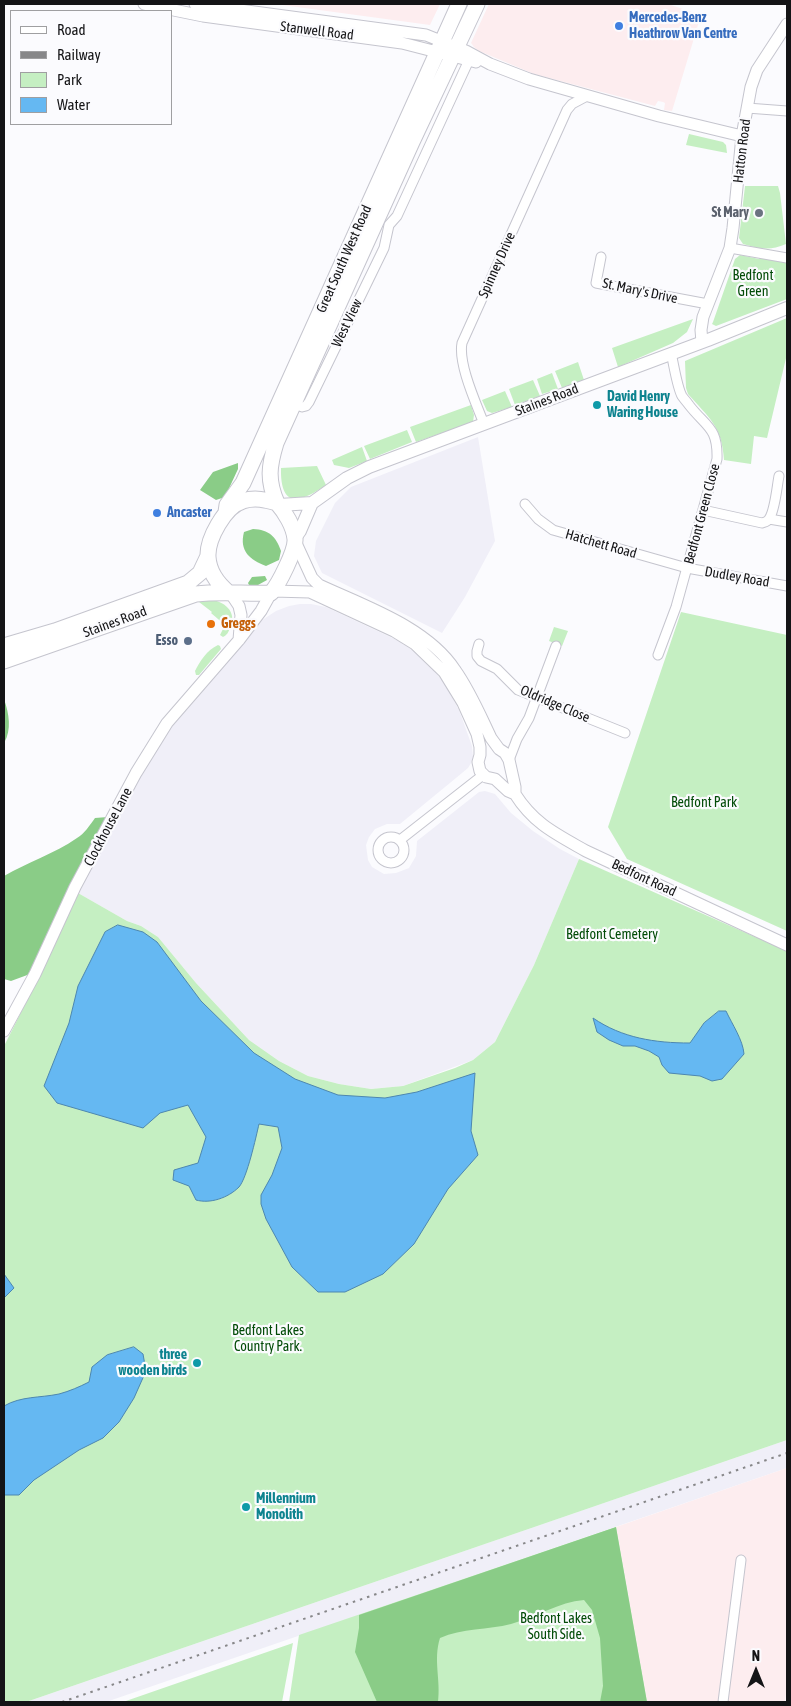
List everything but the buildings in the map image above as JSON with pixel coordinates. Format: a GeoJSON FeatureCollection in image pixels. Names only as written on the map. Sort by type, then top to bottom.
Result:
{"type":"FeatureCollection","features":[{"type":"Feature","properties":{"kind":"highway","name":"Great South West Road"},"geometry":{"type":"LineString","coordinates":[[278,504],[271,488],[270,475],[271,459],[276,443],[293,403],[383,222],[412,142],[451,50],[459,4]]}},
{"type":"Feature","properties":{"kind":"highway"},"geometry":{"type":"LineString","coordinates":[[451,50],[471,4]]}},
{"type":"Feature","properties":{"kind":"highway","name":"Great South West Road"},"geometry":{"type":"LineString","coordinates":[[226,512],[227,505],[243,483],[271,421],[451,50],[477,4]]}},
{"type":"Feature","properties":{"kind":"highway"},"geometry":{"type":"LineString","coordinates":[[258,499],[278,504],[290,523],[295,539],[287,564],[272,592],[230,593],[214,576],[208,556],[212,538],[226,512],[244,500],[258,499]]}},
{"type":"Feature","properties":{"kind":"highway","name":"Staines Road"},"geometry":{"type":"LineString","coordinates":[[4,646],[188,583],[200,573],[208,556]]}},
{"type":"Feature","properties":{"kind":"highway","name":"Staines Road"},"geometry":{"type":"LineString","coordinates":[[4,661],[196,594],[230,593]]}},
{"type":"Feature","properties":{"kind":"main road","name":"Staines Road"},"geometry":{"type":"LineString","coordinates":[[295,539],[312,503],[347,478],[369,467],[702,342],[787,308]]}},
{"type":"Feature","properties":{"kind":"main road"},"geometry":{"type":"LineString","coordinates":[[278,504],[312,503]]}},
{"type":"Feature","properties":{"kind":"street","name":"Stanwell Road"},"geometry":{"type":"LineString","coordinates":[[144,4],[203,16],[362,36],[451,50],[482,58],[490,64]]}},
{"type":"Feature","properties":{"kind":"street","name":"Stanwell Road"},"geometry":{"type":"LineString","coordinates":[[195,4],[426,35],[451,50],[529,79],[742,136]]}},
{"type":"Feature","properties":{"kind":"street","name":"Hatton Road"},"geometry":{"type":"LineString","coordinates":[[702,342],[701,330],[708,304],[730,248],[742,136],[757,70],[787,24]]}},
{"type":"Feature","properties":{"kind":"street","name":"Spinney Drive"},"geometry":{"type":"LineString","coordinates":[[484,424],[462,362],[462,343],[567,110],[570,91]]}},
{"type":"Feature","properties":{"kind":"street"},"geometry":{"type":"LineString","coordinates":[[567,110],[572,104],[587,96]]}},
{"type":"Feature","properties":{"kind":"street"},"geometry":{"type":"LineString","coordinates":[[747,108],[787,111]]}},
{"type":"Feature","properties":{"kind":"street"},"geometry":{"type":"LineString","coordinates":[[730,248],[787,258]]}},
{"type":"Feature","properties":{"kind":"street","name":"St. Mary's Drive"},"geometry":{"type":"LineString","coordinates":[[601,257],[596,283],[708,304]]}},
{"type":"Feature","properties":{"kind":"street","name":"Bedfont Green Close"},"geometry":{"type":"LineString","coordinates":[[658,655],[668,632],[687,568],[717,459],[718,445],[715,435],[707,423],[682,396],[671,353]]}},
{"type":"Feature","properties":{"kind":"street"},"geometry":{"type":"LineString","coordinates":[[769,519],[779,476]]}},
{"type":"Feature","properties":{"kind":"street","name":"Hatchett Road"},"geometry":{"type":"LineString","coordinates":[[525,504],[538,519],[553,530],[687,568]]}},
{"type":"Feature","properties":{"kind":"street"},"geometry":{"type":"LineString","coordinates":[[703,510],[762,523],[769,519],[787,522]]}},
{"type":"Feature","properties":{"kind":"street"},"geometry":{"type":"LineString","coordinates":[[295,539],[308,572],[320,585],[394,621],[432,644],[455,669],[492,738],[499,749],[505,753],[515,787],[514,794]]}},
{"type":"Feature","properties":{"kind":"street","name":"Dudley Road"},"geometry":{"type":"LineString","coordinates":[[687,568],[787,586]]}},
{"type":"Feature","properties":{"kind":"street"},"geometry":{"type":"LineString","coordinates":[[272,592],[310,592],[394,631],[415,644],[444,672],[463,702],[477,734],[480,755],[479,766],[484,775],[400,840]]}},
{"type":"Feature","properties":{"kind":"street","name":"Clockhouse Lane"},"geometry":{"type":"LineString","coordinates":[[4,1031],[35,974],[75,886],[146,756],[167,723],[239,640],[261,611],[272,592]]}},
{"type":"Feature","properties":{"kind":"street"},"geometry":{"type":"LineString","coordinates":[[230,593],[240,610],[239,640]]}},
{"type":"Feature","properties":{"kind":"street","name":"Oldridge Close"},"geometry":{"type":"LineString","coordinates":[[479,644],[477,656],[481,661],[497,669],[518,690],[625,733]]}},
{"type":"Feature","properties":{"kind":"street"},"geometry":{"type":"LineString","coordinates":[[495,779],[506,773],[517,739],[529,718],[556,646]]}},
{"type":"Feature","properties":{"kind":"street"},"geometry":{"type":"LineString","coordinates":[[480,755],[490,748],[499,749],[517,739]]}},
{"type":"Feature","properties":{"kind":"street","name":"Bedfont Road"},"geometry":{"type":"LineString","coordinates":[[484,775],[495,779],[514,794],[534,819],[580,847],[787,945]]}},
{"type":"Feature","properties":{"kind":"street"},"geometry":{"type":"LineString","coordinates":[[723,1702],[741,1560]]}},
{"type":"Feature","properties":{"kind":"shaded area"},"geometry":{"type":"Polygon","coordinates":[[[275,4],[440,4],[430,25],[275,4]]]}},
{"type":"Feature","properties":{"kind":"shaded area"},"geometry":{"type":"Polygon","coordinates":[[[489,4],[668,4],[701,15],[672,111],[664,110],[665,103],[663,102],[658,101],[655,106],[534,74],[479,51],[471,43],[489,4]]]}},
{"type":"Feature","properties":{"kind":"shaded area"},"geometry":{"type":"Polygon","coordinates":[[[478,437],[495,541],[465,597],[442,633],[322,573],[314,556],[316,541],[335,503],[351,487],[478,437]]]}},
{"type":"Feature","properties":{"kind":"shaded area"},"geometry":{"type":"Polygon","coordinates":[[[300,604],[326,607],[399,641],[415,652],[430,665],[444,683],[459,710],[472,746],[473,757],[468,768],[400,824],[387,824],[375,829],[366,845],[368,860],[372,867],[384,874],[396,873],[409,868],[416,856],[417,841],[479,792],[485,791],[495,794],[511,813],[533,831],[579,859],[534,965],[495,1042],[473,1060],[403,1086],[371,1089],[339,1084],[308,1076],[279,1061],[249,1040],[196,983],[158,937],[78,893],[151,741],[241,634],[276,611],[300,604]]]}},
{"type":"Feature","properties":{"kind":"shaded area"},"geometry":{"type":"Polygon","coordinates":[[[787,1440],[787,1468],[106,1702],[26,1702],[787,1440]]]}},
{"type":"Feature","properties":{"kind":"shaded area"},"geometry":{"type":"Polygon","coordinates":[[[787,1468],[787,1686],[785,1702],[647,1702],[616,1527],[787,1468]]]}},
{"type":"Feature","properties":{"kind":"green space"},"geometry":{"type":"Polygon","coordinates":[[[689,134],[723,142],[726,145],[727,153],[686,145],[689,134]]]}},
{"type":"Feature","properties":{"kind":"green space"},"geometry":{"type":"Polygon","coordinates":[[[745,186],[778,186],[786,244],[775,248],[765,248],[743,244],[739,238],[745,186]]]}},
{"type":"Feature","properties":{"kind":"green space","name":"Bedfont Green"},"geometry":{"type":"Polygon","coordinates":[[[740,255],[787,262],[787,299],[716,326],[712,324],[735,259],[740,255]]]}},
{"type":"Feature","properties":{"kind":"green space"},"geometry":{"type":"Polygon","coordinates":[[[787,318],[787,354],[767,438],[754,436],[751,464],[724,460],[723,448],[713,423],[688,394],[685,361],[787,318]]]}},
{"type":"Feature","properties":{"kind":"green space"},"geometry":{"type":"Polygon","coordinates":[[[693,319],[687,332],[673,343],[618,367],[612,348],[693,319]]]}},
{"type":"Feature","properties":{"kind":"green space"},"geometry":{"type":"Polygon","coordinates":[[[578,362],[584,380],[562,388],[555,371],[578,362]]]}},
{"type":"Feature","properties":{"kind":"green space"},"geometry":{"type":"Polygon","coordinates":[[[552,373],[558,389],[542,394],[537,379],[552,373]]]}},
{"type":"Feature","properties":{"kind":"green space"},"geometry":{"type":"Polygon","coordinates":[[[533,380],[540,396],[515,405],[509,389],[533,380]]]}},
{"type":"Feature","properties":{"kind":"green space"},"geometry":{"type":"Polygon","coordinates":[[[505,391],[512,407],[492,413],[487,411],[482,400],[505,391]]]}},
{"type":"Feature","properties":{"kind":"green space"},"geometry":{"type":"Polygon","coordinates":[[[471,405],[474,415],[473,422],[416,442],[410,427],[471,405]]]}},
{"type":"Feature","properties":{"kind":"green space"},"geometry":{"type":"Polygon","coordinates":[[[407,430],[412,442],[370,459],[364,446],[407,430]]]}},
{"type":"Feature","properties":{"kind":"green space"},"geometry":{"type":"Polygon","coordinates":[[[362,447],[367,461],[349,468],[334,465],[332,460],[362,447]]]}},
{"type":"Feature","properties":{"kind":"green space"},"geometry":{"type":"Polygon","coordinates":[[[238,463],[238,469],[225,497],[216,500],[200,490],[213,472],[238,463]]]}},
{"type":"Feature","properties":{"kind":"green space"},"geometry":{"type":"Polygon","coordinates":[[[317,466],[326,485],[308,496],[293,499],[288,496],[284,490],[281,468],[317,466]]]}},
{"type":"Feature","properties":{"kind":"green space"},"geometry":{"type":"Polygon","coordinates":[[[253,529],[268,532],[277,541],[281,551],[279,560],[266,566],[255,561],[247,554],[243,544],[244,532],[253,529]]]}},
{"type":"Feature","properties":{"kind":"green space"},"geometry":{"type":"Polygon","coordinates":[[[265,576],[267,580],[258,585],[249,585],[248,583],[252,577],[265,576]]]}},
{"type":"Feature","properties":{"kind":"green space"},"geometry":{"type":"Polygon","coordinates":[[[208,599],[219,602],[231,612],[232,622],[228,633],[223,637],[220,635],[225,625],[199,602],[208,599]]]}},
{"type":"Feature","properties":{"kind":"green space","name":"Bedfont Park"},"geometry":{"type":"Polygon","coordinates":[[[681,612],[787,635],[787,931],[627,859],[608,827],[681,612]]]}},
{"type":"Feature","properties":{"kind":"green space"},"geometry":{"type":"Polygon","coordinates":[[[554,627],[568,631],[562,646],[549,641],[554,627]]]}},
{"type":"Feature","properties":{"kind":"green space"},"geometry":{"type":"Polygon","coordinates":[[[218,645],[221,649],[199,675],[196,675],[195,671],[207,653],[218,645]]]}},
{"type":"Feature","properties":{"kind":"green space"},"geometry":{"type":"Polygon","coordinates":[[[4,699],[9,721],[7,738],[4,743],[4,699]]]}},
{"type":"Feature","properties":{"kind":"green space"},"geometry":{"type":"Polygon","coordinates":[[[108,817],[30,974],[11,981],[4,979],[4,876],[68,844],[82,834],[95,818],[108,817]]]}},
{"type":"Feature","properties":{"kind":"green space","name":"Bedfont Lakes Country Park."},"geometry":{"type":"Polygon","coordinates":[[[579,859],[787,951],[787,1440],[26,1702],[4,1702],[4,1046],[78,893],[158,937],[196,983],[249,1040],[279,1061],[308,1076],[339,1084],[371,1089],[403,1086],[455,1068],[473,1060],[495,1042],[534,965],[579,859]]]}},
{"type":"Feature","properties":{"kind":"green space","name":"Bedfont Lakes South Side."},"geometry":{"type":"Polygon","coordinates":[[[616,1527],[647,1702],[289,1702],[299,1635],[616,1527]]]}},
{"type":"Feature","properties":{"kind":"green space"},"geometry":{"type":"Polygon","coordinates":[[[616,1527],[647,1702],[600,1702],[603,1686],[600,1638],[592,1610],[584,1600],[575,1601],[511,1624],[457,1632],[440,1638],[437,1654],[438,1702],[377,1702],[355,1652],[359,1615],[616,1527]]]}},
{"type":"Feature","properties":{"kind":"green space"},"geometry":{"type":"Polygon","coordinates":[[[293,1643],[282,1702],[123,1702],[293,1643]]]}},
{"type":"Feature","properties":{"kind":"water"},"geometry":{"type":"Polygon","coordinates":[[[118,925],[143,932],[157,942],[201,1001],[254,1053],[295,1079],[338,1095],[385,1098],[417,1092],[475,1073],[471,1131],[478,1155],[448,1189],[414,1244],[383,1274],[345,1292],[318,1292],[292,1267],[266,1219],[261,1204],[261,1195],[272,1175],[282,1148],[278,1127],[259,1124],[248,1167],[239,1187],[219,1199],[201,1201],[196,1200],[189,1186],[173,1180],[174,1170],[198,1163],[206,1137],[188,1105],[160,1113],[143,1128],[57,1103],[44,1086],[69,1023],[78,986],[105,932],[118,925]]]}},
{"type":"Feature","properties":{"kind":"water"},"geometry":{"type":"Polygon","coordinates":[[[719,1011],[726,1011],[739,1038],[744,1054],[722,1079],[712,1081],[700,1076],[669,1073],[662,1065],[659,1057],[649,1051],[635,1046],[623,1046],[597,1032],[593,1018],[627,1035],[664,1042],[690,1043],[704,1023],[719,1011]]]}},
{"type":"Feature","properties":{"kind":"water"},"geometry":{"type":"Polygon","coordinates":[[[4,1274],[14,1288],[4,1298],[4,1274]]]}},
{"type":"Feature","properties":{"kind":"water"},"geometry":{"type":"Polygon","coordinates":[[[134,1347],[143,1354],[146,1371],[134,1398],[119,1422],[103,1438],[79,1450],[34,1480],[19,1495],[4,1495],[4,1406],[24,1399],[59,1394],[82,1386],[89,1382],[92,1367],[107,1355],[134,1347]]]}},
{"type":"Feature","properties":{"kind":"railway"},"geometry":{"type":"LineString","coordinates":[[62,1702],[787,1453]]}},
{"type":"Feature","properties":{"kind":"place","name":"Mercedes-Benz Heathrow Van Centre"},"geometry":{"type":"Point","coordinates":[619,26]}},
{"type":"Feature","properties":{"kind":"place","name":"St Mary"},"geometry":{"type":"Point","coordinates":[759,213]}},
{"type":"Feature","properties":{"kind":"place","name":"David Henry Waring House"},"geometry":{"type":"Point","coordinates":[597,405]}},
{"type":"Feature","properties":{"kind":"place","name":"Ancaster"},"geometry":{"type":"Point","coordinates":[157,513]}},
{"type":"Feature","properties":{"kind":"place","name":"Greggs"},"geometry":{"type":"Point","coordinates":[211,624]}},
{"type":"Feature","properties":{"kind":"place","name":"Esso"},"geometry":{"type":"Point","coordinates":[188,641]}},
{"type":"Feature","properties":{"kind":"place","name":"three wooden birds"},"geometry":{"type":"Point","coordinates":[197,1363]}},
{"type":"Feature","properties":{"kind":"place","name":"Millennium Monolith"},"geometry":{"type":"Point","coordinates":[246,1507]}},
{"type":"Feature","properties":{"kind":"park label","name":"Bedfont Cemetery"},"geometry":{"type":"Point","coordinates":[612,935]}}]}
